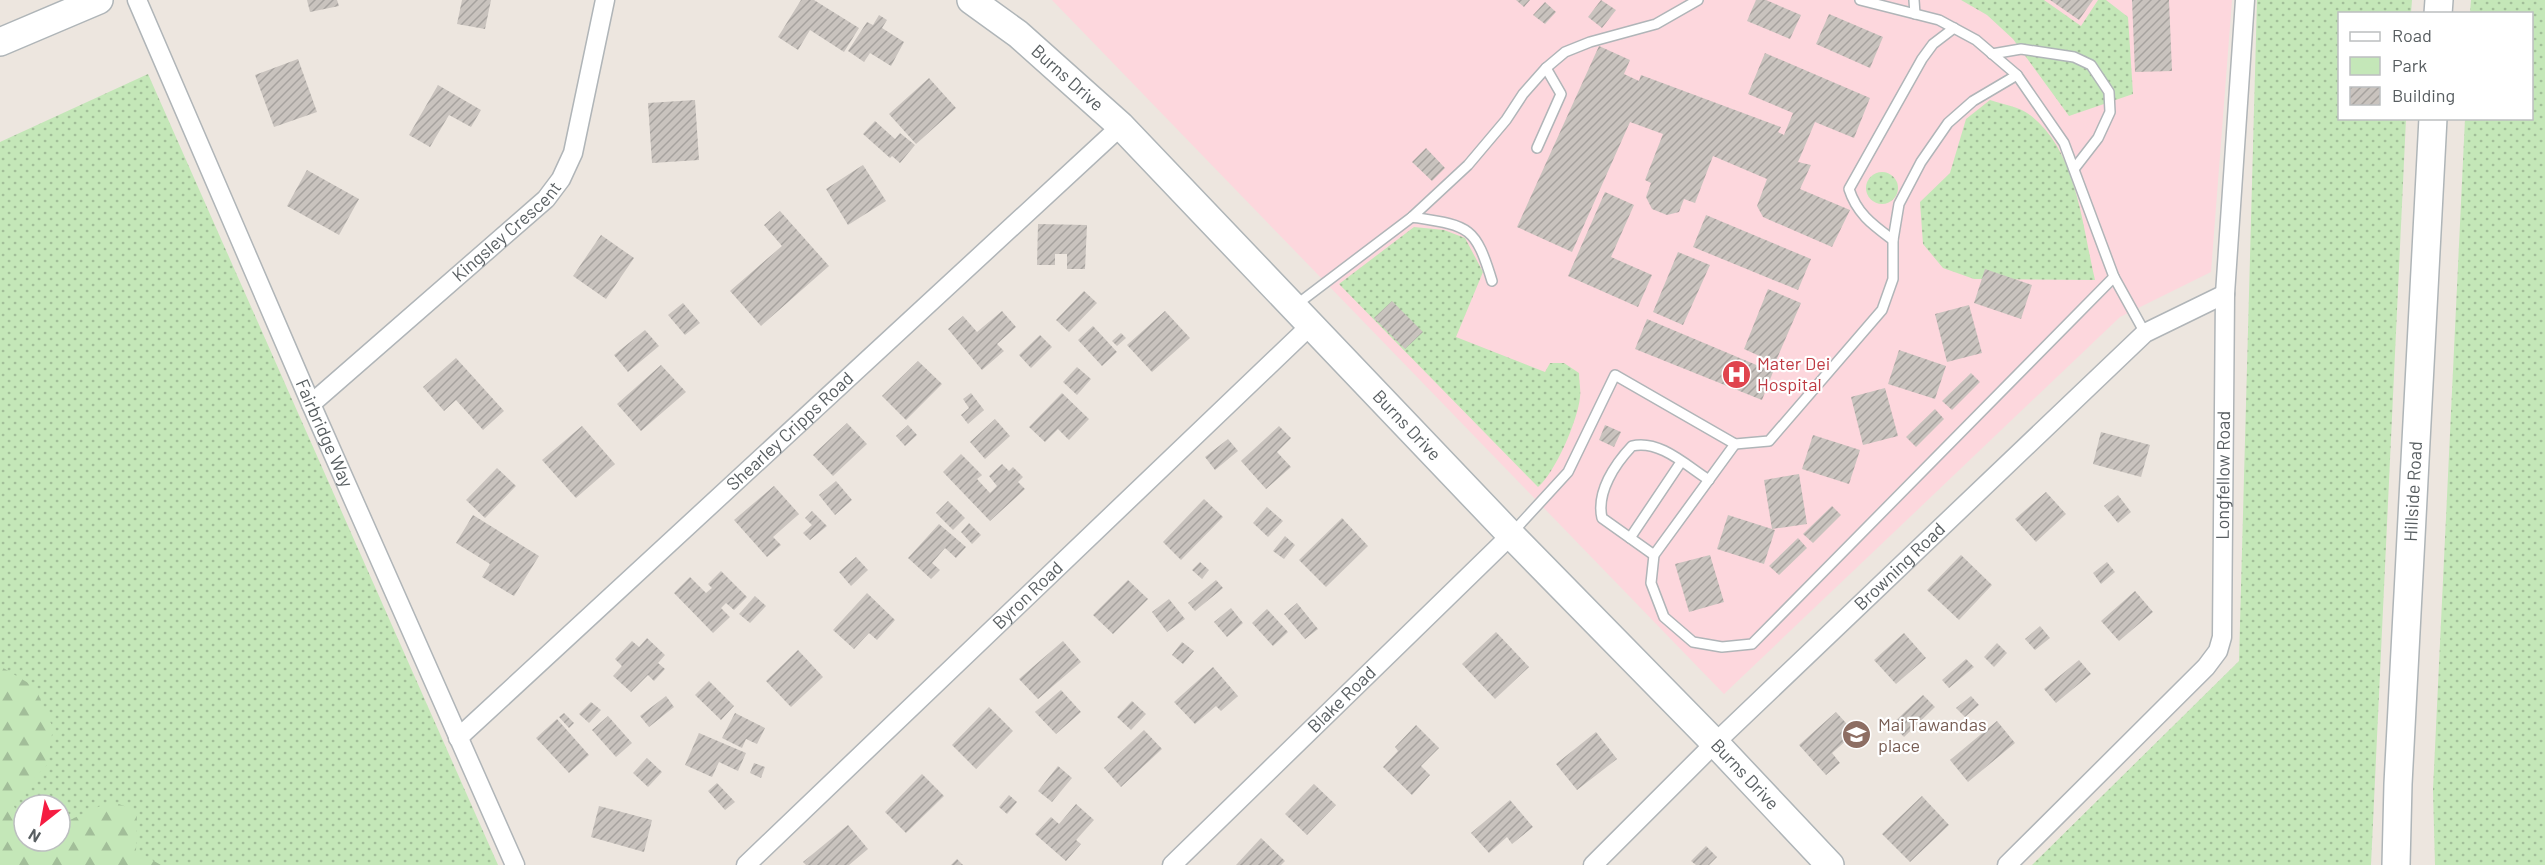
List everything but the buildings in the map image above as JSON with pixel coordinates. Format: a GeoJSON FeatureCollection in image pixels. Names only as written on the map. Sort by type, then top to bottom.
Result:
{"type":"FeatureCollection","features":[{"type":"Feature","properties":{"kind":"main road"},"geometry":{"type":"LineString","coordinates":[[0,42],[99,0]]}},
{"type":"Feature","properties":{"kind":"main road","name":"Burns Drive"},"geometry":{"type":"LineString","coordinates":[[971,0],[1017,34],[1121,126],[1511,535],[1715,742],[1830,865]]}},
{"type":"Feature","properties":{"kind":"main road","name":"Hillside Road"},"geometry":{"type":"LineString","coordinates":[[2396,865],[2433,120]]}},
{"type":"Feature","properties":{"kind":"street","name":"Fairbridge Way"},"geometry":{"type":"LineString","coordinates":[[137,0],[311,404],[514,865]]}},
{"type":"Feature","properties":{"kind":"street","name":"Kingsley Crescent"},"geometry":{"type":"LineString","coordinates":[[311,404],[546,199],[561,179],[573,153],[605,0]]}},
{"type":"Feature","properties":{"kind":"street","name":"Longfellow Road"},"geometry":{"type":"LineString","coordinates":[[2007,865],[2206,667],[2218,651],[2222,637],[2225,294],[2245,0]]}},
{"type":"Feature","properties":{"kind":"street","name":"Shearley Cripps Road"},"geometry":{"type":"LineString","coordinates":[[458,738],[1121,126]]}},
{"type":"Feature","properties":{"kind":"street","name":"Browning Road"},"geometry":{"type":"LineString","coordinates":[[1593,865],[1715,742],[2145,333],[2225,294]]}},
{"type":"Feature","properties":{"kind":"street","name":"Byron Road"},"geometry":{"type":"LineString","coordinates":[[746,865],[1302,316]]}},
{"type":"Feature","properties":{"kind":"street","name":"Blake Road"},"geometry":{"type":"LineString","coordinates":[[1172,865],[1511,535]]}},
{"type":"Feature","properties":{"kind":"lane"},"geometry":{"type":"LineString","coordinates":[[1302,316],[1468,165],[1546,68],[1565,52],[1590,42],[1656,24],[1698,0]]}},
{"type":"Feature","properties":{"kind":"lane"},"geometry":{"type":"LineString","coordinates":[[1860,0],[1939,20],[1976,40],[2017,75],[2064,143],[2114,278],[2145,333]]}},
{"type":"Feature","properties":{"kind":"lane"},"geometry":{"type":"LineString","coordinates":[[1914,0],[1915,14]]}},
{"type":"Feature","properties":{"kind":"lane"},"geometry":{"type":"LineString","coordinates":[[1893,240],[1862,217],[1849,189],[1922,59],[1933,44],[1954,28]]}},
{"type":"Feature","properties":{"kind":"lane"},"geometry":{"type":"LineString","coordinates":[[1992,54],[2021,49],[2074,57],[2091,66],[2109,92],[2110,112],[2098,138],[2074,169]]}},
{"type":"Feature","properties":{"kind":"lane"},"geometry":{"type":"LineString","coordinates":[[1537,148],[1561,94],[1546,68]]}},
{"type":"Feature","properties":{"kind":"lane"},"geometry":{"type":"LineString","coordinates":[[1511,535],[1568,472],[1616,375],[1735,444],[1769,441],[1882,310],[1893,279],[1893,240],[1899,204],[1921,162],[1948,123],[1973,101],[2017,75]]}},
{"type":"Feature","properties":{"kind":"lane"},"geometry":{"type":"LineString","coordinates":[[1412,217],[1449,223],[1470,232],[1482,249],[1492,281]]}},
{"type":"Feature","properties":{"kind":"lane"},"geometry":{"type":"LineString","coordinates":[[1735,444],[1654,555],[1651,583],[1664,617],[1693,642],[1722,647],[1752,644],[2114,278]]}},
{"type":"Feature","properties":{"kind":"lane"},"geometry":{"type":"LineString","coordinates":[[1654,555],[1602,518],[1600,500],[1611,474],[1624,454],[1632,446],[1650,445],[1661,449],[1709,480]]}},
{"type":"Feature","properties":{"kind":"lane"},"geometry":{"type":"LineString","coordinates":[[1630,538],[1681,462]]}},
{"type":"Feature","properties":{"kind":"shaded area","name":"Mater Dei Hospital"},"geometry":{"type":"Polygon","coordinates":[[[1052,0],[2232,0],[2211,272],[2120,317],[1724,694],[1052,0]]]}},
{"type":"Feature","properties":{"kind":"green space"},"geometry":{"type":"Polygon","coordinates":[[[1961,0],[2044,0],[2081,26],[2098,0],[2106,0],[2128,17],[2133,94],[2069,116],[2013,39],[1987,15],[1961,0]]]}},
{"type":"Feature","properties":{"kind":"green space"},"geometry":{"type":"Polygon","coordinates":[[[2257,0],[2412,0],[2411,12],[2338,12],[2338,120],[2406,120],[2371,865],[2032,865],[2239,661],[2257,0]]]}},
{"type":"Feature","properties":{"kind":"green space"},"geometry":{"type":"Polygon","coordinates":[[[2471,0],[2545,0],[2545,865],[2435,865],[2433,790],[2465,120],[2533,120],[2533,12],[2470,12],[2471,0]]]}},
{"type":"Feature","properties":{"kind":"green space"},"geometry":{"type":"Polygon","coordinates":[[[148,74],[498,865],[0,865],[0,142],[148,74]]]}},
{"type":"Feature","properties":{"kind":"green space"},"geometry":{"type":"Polygon","coordinates":[[[1990,100],[2026,112],[2046,130],[2058,148],[2075,190],[2095,280],[1974,279],[1943,268],[1923,244],[1920,202],[1950,173],[1966,119],[1990,100]]]}},
{"type":"Feature","properties":{"kind":"green space"},"geometry":{"type":"Polygon","coordinates":[[[1882,172],[1894,176],[1898,188],[1894,200],[1882,204],[1870,200],[1866,188],[1870,176],[1882,172]]]}},
{"type":"Feature","properties":{"kind":"green space"},"geometry":{"type":"Polygon","coordinates":[[[1414,227],[1444,230],[1465,238],[1483,272],[1456,337],[1545,372],[1550,363],[1564,363],[1579,373],[1580,397],[1575,419],[1558,458],[1538,487],[1339,284],[1414,227]]]}},
{"type":"Feature","properties":{"kind":"green space"},"geometry":{"type":"Polygon","coordinates":[[[0,666],[35,687],[53,728],[47,765],[21,793],[12,793],[12,853],[72,853],[72,819],[111,801],[137,811],[136,851],[161,865],[0,865],[0,666]]]}},
{"type":"Feature","properties":{"kind":"place","name":"Mater Dei Hospital"},"geometry":{"type":"Point","coordinates":[1736,374]}},
{"type":"Feature","properties":{"kind":"place","name":"Mai Tawandas place"},"geometry":{"type":"Point","coordinates":[1857,735]}}]}
